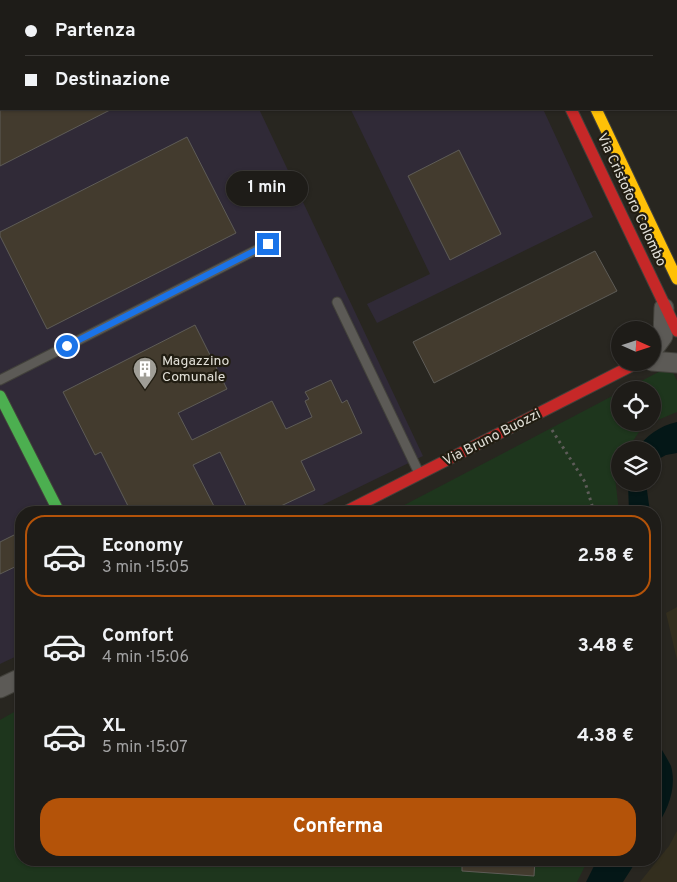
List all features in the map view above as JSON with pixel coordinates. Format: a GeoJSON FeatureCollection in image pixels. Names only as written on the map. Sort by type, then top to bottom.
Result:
{"type":"FeatureCollection","features":[{"type":"Feature","properties":{"kind":"street","name":"Via Cristoforo Colombo"},"geometry":{"type":"LineString","coordinates":[[571,110],[677,331]]}},
{"type":"Feature","properties":{"kind":"street","name":"Via Cristoforo Colombo"},"geometry":{"type":"LineString","coordinates":[[596,110],[677,278]]}},
{"type":"Feature","properties":{"kind":"street"},"geometry":{"type":"LineString","coordinates":[[661,339],[663,336],[664,304]]}},
{"type":"Feature","properties":{"kind":"street"},"geometry":{"type":"LineString","coordinates":[[661,362],[677,364]]}},
{"type":"Feature","properties":{"kind":"street","name":"Via Bruno Buozzi"},"geometry":{"type":"LineString","coordinates":[[357,506],[622,371]]}},
{"type":"Feature","properties":{"kind":"street"},"geometry":{"type":"LineString","coordinates":[[0,396],[57,506]]}},
{"type":"Feature","properties":{"kind":"street"},"geometry":{"type":"LineString","coordinates":[[0,688],[15,681]]}},
{"type":"Feature","properties":{"kind":"lane"},"geometry":{"type":"LineString","coordinates":[[0,380],[268,244]]}},
{"type":"Feature","properties":{"kind":"lane"},"geometry":{"type":"LineString","coordinates":[[337,302],[420,474]]}},
{"type":"Feature","properties":{"kind":"path"},"geometry":{"type":"LineString","coordinates":[[539,414],[585,482],[592,506]]}},
{"type":"Feature","properties":{"kind":"shaded area"},"geometry":{"type":"Polygon","coordinates":[[[0,110],[259,110],[423,456],[320,506],[15,506],[15,657],[0,664],[0,110]]]}},
{"type":"Feature","properties":{"kind":"shaded area"},"geometry":{"type":"Polygon","coordinates":[[[351,110],[543,110],[593,217],[377,323],[367,304],[430,274],[351,110]]]}},
{"type":"Feature","properties":{"kind":"shaded area"},"geometry":{"type":"Polygon","coordinates":[[[677,422],[677,453],[661,458],[661,441],[643,441],[656,431],[661,431],[661,428],[677,422]]]}},
{"type":"Feature","properties":{"kind":"shaded area"},"geometry":{"type":"Polygon","coordinates":[[[628,491],[647,491],[649,506],[629,506],[628,491]]]}},
{"type":"Feature","properties":{"kind":"shaded area"},"geometry":{"type":"Polygon","coordinates":[[[677,607],[677,660],[666,613],[677,607]]]}},
{"type":"Feature","properties":{"kind":"shaded area"},"geometry":{"type":"Polygon","coordinates":[[[661,748],[671,766],[673,774],[672,791],[661,819],[661,748]]]}},
{"type":"Feature","properties":{"kind":"shaded area"},"geometry":{"type":"Polygon","coordinates":[[[677,831],[677,882],[640,882],[653,866],[661,866],[661,856],[677,831]]]}},
{"type":"Feature","properties":{"kind":"shaded area"},"geometry":{"type":"Polygon","coordinates":[[[594,866],[633,866],[623,882],[586,882],[594,866]]]}},
{"type":"Feature","properties":{"kind":"green space"},"geometry":{"type":"Polygon","coordinates":[[[670,366],[677,381],[677,412],[661,419],[661,381],[641,381],[670,366]]]}},
{"type":"Feature","properties":{"kind":"green space"},"geometry":{"type":"Polygon","coordinates":[[[611,397],[611,431],[640,431],[633,441],[611,441],[611,491],[617,491],[618,506],[402,506],[611,397]]]}},
{"type":"Feature","properties":{"kind":"green space"},"geometry":{"type":"Polygon","coordinates":[[[15,711],[15,866],[585,866],[577,882],[0,882],[0,720],[15,711]]]}},
{"type":"Feature","properties":{"kind":"building"},"geometry":{"type":"Polygon","coordinates":[[[0,110],[110,110],[0,166],[0,110]]]}},
{"type":"Feature","properties":{"kind":"building"},"geometry":{"type":"Polygon","coordinates":[[[187,137],[236,233],[47,329],[0,236],[0,232],[187,137]]]}},
{"type":"Feature","properties":{"kind":"building"},"geometry":{"type":"Polygon","coordinates":[[[459,150],[501,234],[450,260],[408,176],[459,150]]]}},
{"type":"Feature","properties":{"kind":"building"},"geometry":{"type":"Polygon","coordinates":[[[595,251],[617,291],[434,383],[413,342],[595,251]]]}},
{"type":"Feature","properties":{"kind":"building"},"geometry":{"type":"Polygon","coordinates":[[[195,325],[227,389],[178,413],[192,440],[272,401],[286,429],[312,417],[305,401],[309,399],[305,392],[331,380],[342,403],[347,400],[362,433],[301,461],[315,490],[281,506],[246,506],[220,452],[193,465],[214,506],[128,506],[101,452],[95,455],[63,392],[195,325]]]}},
{"type":"Feature","properties":{"kind":"building"},"geometry":{"type":"Polygon","coordinates":[[[14,535],[15,537],[15,567],[0,574],[0,542],[14,535]]]}},
{"type":"Feature","properties":{"kind":"building"},"geometry":{"type":"Polygon","coordinates":[[[462,866],[535,866],[534,876],[462,871],[462,866]]]}},
{"type":"Feature","properties":{"kind":"traffic: fast"},"geometry":{"type":"LineString","coordinates":[[0,396],[56,506]]}},
{"type":"Feature","properties":{"kind":"traffic: slow"},"geometry":{"type":"LineString","coordinates":[[596,110],[677,279]]}},
{"type":"Feature","properties":{"kind":"traffic: jam"},"geometry":{"type":"LineString","coordinates":[[571,110],[677,331]]}},
{"type":"Feature","properties":{"kind":"traffic: jam"},"geometry":{"type":"LineString","coordinates":[[357,506],[621,371]]}},
{"type":"Feature","properties":{"kind":"place","name":"Magazzino Comunale"},"geometry":{"type":"Point","coordinates":[145,390]}},
{"type":"Feature","properties":{"kind":"route"},"geometry":{"type":"LineString","coordinates":[[67,346],[268,244]]}}]}
